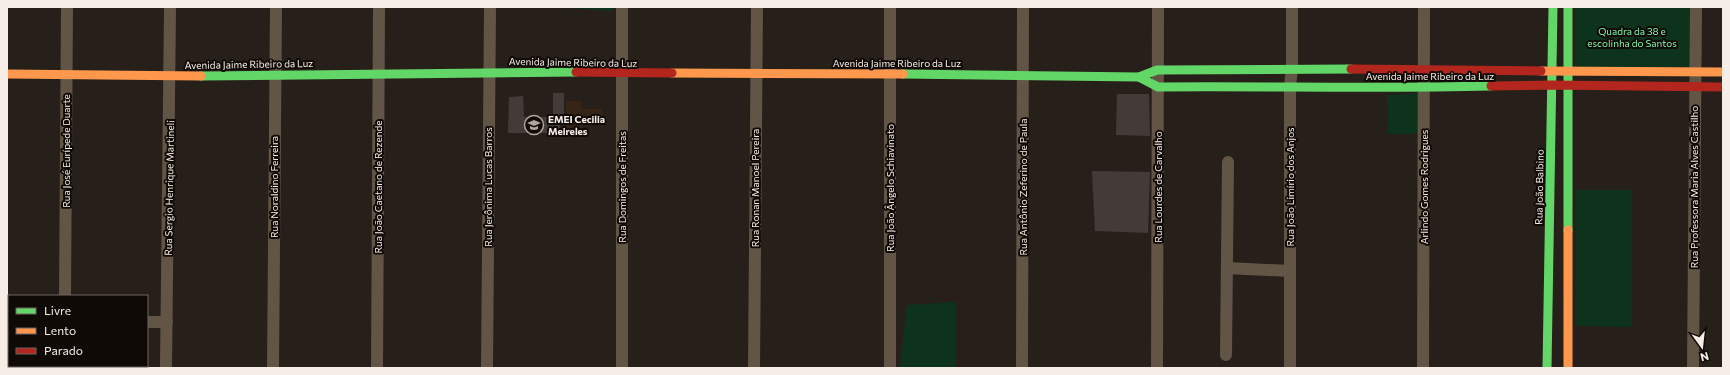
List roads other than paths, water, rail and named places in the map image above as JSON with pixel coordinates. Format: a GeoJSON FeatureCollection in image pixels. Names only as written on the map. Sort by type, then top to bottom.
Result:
{"type":"FeatureCollection","features":[{"type":"Feature","properties":{"kind":"street","name":"Rua José Eurípede Duarte"},"geometry":{"type":"LineString","coordinates":[[65,295],[67,7]]}},
{"type":"Feature","properties":{"kind":"street","name":"Rua Sergio Henrique Martineli"},"geometry":{"type":"LineString","coordinates":[[166,368],[170,7]]}},
{"type":"Feature","properties":{"kind":"street","name":"Rua Noraldino Ferreira"},"geometry":{"type":"LineString","coordinates":[[273,368],[276,7]]}},
{"type":"Feature","properties":{"kind":"street","name":"Rua João Caetano de Rezende"},"geometry":{"type":"LineString","coordinates":[[377,368],[379,7]]}},
{"type":"Feature","properties":{"kind":"street","name":"Rua Jerônima Lucas Barros"},"geometry":{"type":"LineString","coordinates":[[487,368],[490,7]]}},
{"type":"Feature","properties":{"kind":"street","name":"Rua Domingos de Freitas"},"geometry":{"type":"LineString","coordinates":[[622,7],[622,368]]}},
{"type":"Feature","properties":{"kind":"street","name":"Rua Ronan Manoel Pereira"},"geometry":{"type":"LineString","coordinates":[[754,368],[757,7]]}},
{"type":"Feature","properties":{"kind":"street","name":"Rua João Ângelo Schiavinato"},"geometry":{"type":"LineString","coordinates":[[890,7],[890,368]]}},
{"type":"Feature","properties":{"kind":"street","name":"Rua Antônio Zeferino de Paula"},"geometry":{"type":"LineString","coordinates":[[1022,368],[1023,7]]}},
{"type":"Feature","properties":{"kind":"street","name":"Rua Lourdes de Carvalho"},"geometry":{"type":"LineString","coordinates":[[1157,368],[1158,7]]}},
{"type":"Feature","properties":{"kind":"street","name":"Rua João Limírio dos Anjos"},"geometry":{"type":"LineString","coordinates":[[1290,368],[1290,86],[1292,68],[1292,7]]}},
{"type":"Feature","properties":{"kind":"street","name":"Arlindo Gomes Rodrigues"},"geometry":{"type":"LineString","coordinates":[[1423,368],[1425,88],[1424,7]]}},
{"type":"Feature","properties":{"kind":"street","name":"Rua João Balbino"},"geometry":{"type":"LineString","coordinates":[[1547,368],[1553,7]]}},
{"type":"Feature","properties":{"kind":"street"},"geometry":{"type":"LineString","coordinates":[[1568,7],[1568,368]]}},
{"type":"Feature","properties":{"kind":"street","name":"Rua Professora Maria Alves Castilho"},"geometry":{"type":"LineString","coordinates":[[1693,368],[1696,7]]}},
{"type":"Feature","properties":{"kind":"street","name":"Avenida Jaime Ribeiro da Luz"},"geometry":{"type":"LineString","coordinates":[[7,74],[66,73],[170,76],[489,72],[1139,77],[1157,70],[1292,68],[1424,71],[1567,70],[1723,72]]}},
{"type":"Feature","properties":{"kind":"street","name":"Avenida Jaime Ribeiro da Luz"},"geometry":{"type":"LineString","coordinates":[[1139,77],[1158,87],[1290,86],[1425,88],[1552,85],[1723,87]]}},
{"type":"Feature","properties":{"kind":"street"},"geometry":{"type":"LineString","coordinates":[[1226,355],[1228,162]]}},
{"type":"Feature","properties":{"kind":"street"},"geometry":{"type":"LineString","coordinates":[[1227,268],[1290,271]]}},
{"type":"Feature","properties":{"kind":"street"},"geometry":{"type":"LineString","coordinates":[[148,322],[167,322]]}},
{"type":"Feature","properties":{"kind":"place","name":"EMEI Cecilia Meireles"},"geometry":{"type":"Point","coordinates":[534,125]}},
{"type":"Feature","properties":{"kind":"park label","name":"Quadra da 38 e escolinha do Santos"},"geometry":{"type":"Point","coordinates":[1632,36]}}]}
